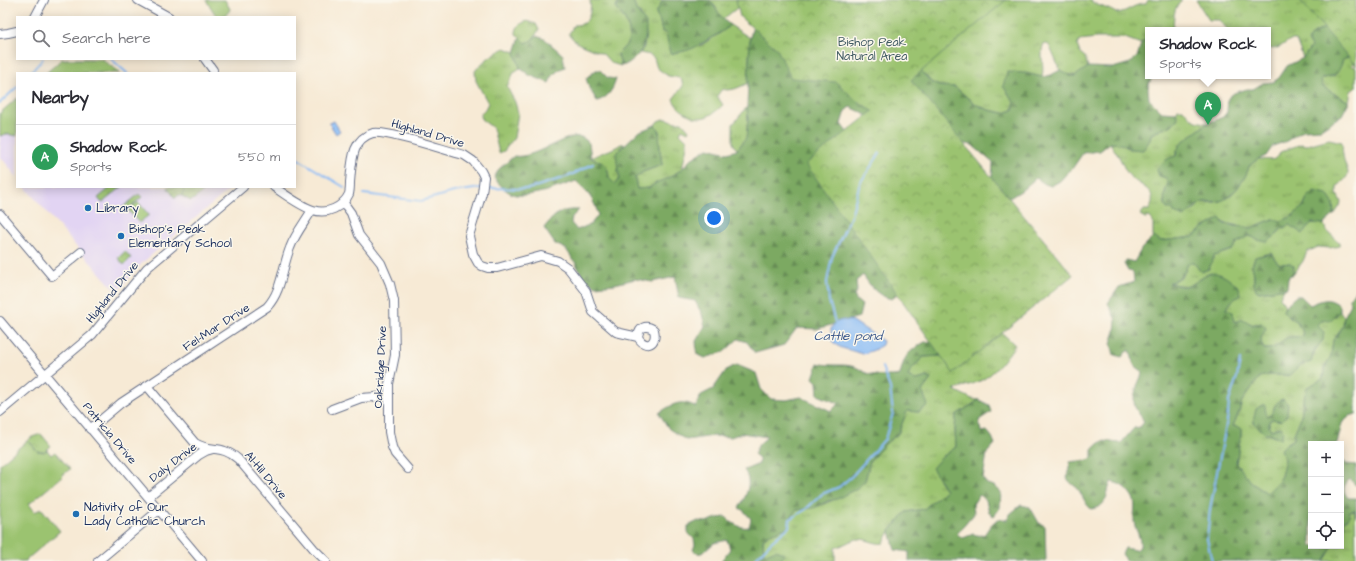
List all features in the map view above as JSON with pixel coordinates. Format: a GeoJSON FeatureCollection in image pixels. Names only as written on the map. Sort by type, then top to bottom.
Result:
{"type":"FeatureCollection","features":[{"type":"Feature","properties":{"kind":"street"},"geometry":{"type":"LineString","coordinates":[[36,16],[44,0]]}},
{"type":"Feature","properties":{"kind":"street"},"geometry":{"type":"LineString","coordinates":[[138,0],[167,16]]}},
{"type":"Feature","properties":{"kind":"street"},"geometry":{"type":"LineString","coordinates":[[0,34],[16,31]]}},
{"type":"Feature","properties":{"kind":"street"},"geometry":{"type":"LineString","coordinates":[[206,60],[213,70]]}},
{"type":"Feature","properties":{"kind":"street","name":"Highland Drive"},"geometry":{"type":"LineString","coordinates":[[343,202],[349,193],[353,153],[357,144],[368,135],[383,133],[464,156],[473,161],[484,177],[482,193],[469,236],[473,254],[478,263],[488,268],[497,268],[541,256],[558,261],[568,268],[586,291],[593,312],[616,332],[638,337]]}},
{"type":"Feature","properties":{"kind":"street","name":"Highland Drive"},"geometry":{"type":"LineString","coordinates":[[0,412],[99,328],[147,268],[242,188]]}},
{"type":"Feature","properties":{"kind":"street"},"geometry":{"type":"LineString","coordinates":[[276,188],[312,210],[323,212],[328,211],[334,209],[343,202]]}},
{"type":"Feature","properties":{"kind":"street","name":"Oakridge Drive"},"geometry":{"type":"LineString","coordinates":[[343,202],[351,213],[358,235],[380,262],[390,284],[394,301],[395,355],[390,376],[389,432],[392,447],[399,460],[408,469]]}},
{"type":"Feature","properties":{"kind":"street","name":"Fel-Mar Drive"},"geometry":{"type":"LineString","coordinates":[[90,428],[121,403],[262,311],[271,303],[277,292],[291,246],[312,210]]}},
{"type":"Feature","properties":{"kind":"street"},"geometry":{"type":"LineString","coordinates":[[0,214],[52,276],[81,252]]}},
{"type":"Feature","properties":{"kind":"street","name":"Patricia Drive"},"geometry":{"type":"LineString","coordinates":[[0,321],[202,561]]}},
{"type":"Feature","properties":{"kind":"street","name":"Al-Hil Drive"},"geometry":{"type":"LineString","coordinates":[[147,386],[195,442],[204,448],[223,450],[231,453],[238,459],[314,549],[326,561]]}},
{"type":"Feature","properties":{"kind":"street"},"geometry":{"type":"LineString","coordinates":[[332,409],[361,398],[389,396]]}},
{"type":"Feature","properties":{"kind":"street","name":"Daly Drive"},"geometry":{"type":"LineString","coordinates":[[148,497],[198,455],[214,449]]}},
{"type":"Feature","properties":{"kind":"street"},"geometry":{"type":"LineString","coordinates":[[98,561],[159,510]]}},
{"type":"Feature","properties":{"kind":"shaded area"},"geometry":{"type":"Polygon","coordinates":[[[16,99],[16,176],[0,156],[0,113],[16,99]]]}},
{"type":"Feature","properties":{"kind":"shaded area","name":"Bishop's Peak Elementary School"},"geometry":{"type":"Polygon","coordinates":[[[26,188],[231,188],[143,262],[117,292],[26,188]]]}},
{"type":"Feature","properties":{"kind":"green space"},"geometry":{"type":"Polygon","coordinates":[[[206,0],[225,0],[230,9],[229,11],[225,15],[216,16],[206,0]]]}},
{"type":"Feature","properties":{"kind":"green space"},"geometry":{"type":"Polygon","coordinates":[[[590,0],[619,0],[616,8],[625,20],[629,30],[626,45],[618,55],[621,66],[611,63],[603,54],[579,44],[569,34],[574,25],[584,23],[588,18],[590,0]]]}},
{"type":"Feature","properties":{"kind":"green space"},"geometry":{"type":"Polygon","coordinates":[[[619,0],[633,0],[636,10],[646,23],[645,38],[639,54],[632,61],[621,66],[618,55],[626,45],[629,30],[625,20],[616,8],[619,0]]]}},
{"type":"Feature","properties":{"kind":"green space"},"geometry":{"type":"Polygon","coordinates":[[[633,0],[663,0],[656,13],[662,32],[700,46],[730,25],[750,38],[748,83],[732,89],[722,89],[717,96],[723,105],[706,117],[696,118],[681,110],[673,99],[683,86],[681,78],[668,76],[657,68],[654,58],[650,55],[640,53],[644,47],[646,33],[640,13],[636,10],[633,0]]]}},
{"type":"Feature","properties":{"kind":"green space"},"geometry":{"type":"Polygon","coordinates":[[[663,0],[709,0],[730,25],[725,30],[695,47],[686,51],[670,54],[666,33],[662,32],[656,13],[663,0]]]}},
{"type":"Feature","properties":{"kind":"green space"},"geometry":{"type":"Polygon","coordinates":[[[709,0],[747,0],[722,20],[715,6],[709,0]]]}},
{"type":"Feature","properties":{"kind":"green space","name":"Bishop Peak Natural Area"},"geometry":{"type":"Polygon","coordinates":[[[736,0],[1006,0],[911,80],[1073,275],[953,373],[806,164],[873,111],[857,101],[836,82],[791,78],[777,49],[740,17],[736,0]]]}},
{"type":"Feature","properties":{"kind":"green space"},"geometry":{"type":"Polygon","coordinates":[[[930,0],[1092,0],[1095,4],[1116,13],[1137,5],[1146,4],[1148,0],[1182,0],[1175,9],[1173,27],[1145,27],[1145,39],[1141,44],[1125,38],[1096,38],[1080,40],[1077,45],[1080,53],[1085,57],[1088,67],[1076,76],[1067,74],[1060,70],[1049,45],[1044,43],[1042,52],[1042,77],[1025,74],[1017,76],[1003,86],[1014,102],[1013,110],[1004,113],[989,110],[975,104],[955,87],[939,86],[931,82],[915,64],[930,0]]]}},
{"type":"Feature","properties":{"kind":"green space"},"geometry":{"type":"Polygon","coordinates":[[[1196,0],[1356,0],[1333,24],[1311,35],[1311,47],[1303,58],[1296,40],[1290,40],[1282,46],[1271,49],[1271,27],[1225,27],[1219,20],[1209,20],[1196,0]]]}},
{"type":"Feature","properties":{"kind":"green space"},"geometry":{"type":"Polygon","coordinates":[[[1300,0],[1356,0],[1356,66],[1300,0]]]}},
{"type":"Feature","properties":{"kind":"green space"},"geometry":{"type":"Polygon","coordinates":[[[755,17],[915,64],[931,82],[939,86],[955,87],[975,104],[989,110],[1004,113],[1013,110],[1014,102],[1003,86],[1007,72],[1026,73],[1042,77],[1051,75],[1060,70],[1075,76],[1088,67],[1113,68],[1130,63],[1137,57],[1141,44],[1145,39],[1145,79],[1151,79],[1148,88],[1149,99],[1162,112],[1176,113],[1178,118],[1172,125],[1151,134],[1150,140],[1143,150],[1130,149],[1121,144],[1110,143],[1100,151],[1083,153],[1072,169],[1060,181],[1051,186],[1036,178],[1021,191],[1003,202],[991,189],[993,163],[972,145],[949,141],[867,134],[867,116],[850,107],[845,111],[841,124],[847,132],[904,286],[892,299],[887,298],[878,293],[863,275],[856,281],[857,290],[854,295],[856,300],[862,305],[859,317],[817,329],[797,328],[784,345],[755,353],[747,342],[738,339],[724,352],[705,358],[697,354],[696,341],[705,326],[702,314],[695,301],[679,298],[675,277],[652,282],[635,279],[615,284],[596,286],[584,279],[566,249],[555,244],[544,228],[558,213],[567,210],[579,210],[572,217],[571,223],[577,230],[591,224],[598,215],[590,196],[576,181],[538,193],[516,195],[507,191],[494,178],[499,169],[514,156],[530,154],[566,139],[581,137],[589,143],[591,158],[599,161],[606,167],[609,178],[615,184],[620,178],[616,153],[638,132],[655,125],[659,129],[662,165],[643,172],[635,178],[637,189],[649,188],[670,177],[682,169],[691,159],[708,148],[727,153],[737,150],[746,138],[748,120],[747,107],[750,38],[755,17]]]}},
{"type":"Feature","properties":{"kind":"green space"},"geometry":{"type":"Polygon","coordinates":[[[527,21],[536,24],[539,30],[532,40],[526,43],[516,34],[519,26],[527,21]]]}},
{"type":"Feature","properties":{"kind":"green space"},"geometry":{"type":"Polygon","coordinates":[[[1333,24],[1355,53],[1343,60],[1340,69],[1336,74],[1321,79],[1323,87],[1349,102],[1342,115],[1321,129],[1303,130],[1287,141],[1273,146],[1266,156],[1258,159],[1249,166],[1242,182],[1234,192],[1225,199],[1201,203],[1184,217],[1174,213],[1173,209],[1167,209],[1164,199],[1168,183],[1166,178],[1159,176],[1157,170],[1160,165],[1167,159],[1176,156],[1177,150],[1182,142],[1208,123],[1223,117],[1227,112],[1228,98],[1234,93],[1247,89],[1253,89],[1263,83],[1273,82],[1279,78],[1287,66],[1303,58],[1311,47],[1308,41],[1311,35],[1333,24]]]}},
{"type":"Feature","properties":{"kind":"green space"},"geometry":{"type":"Polygon","coordinates":[[[536,36],[545,39],[563,55],[565,67],[555,73],[549,83],[529,75],[520,68],[515,52],[520,37],[526,43],[536,36]]]}},
{"type":"Feature","properties":{"kind":"green space"},"geometry":{"type":"Polygon","coordinates":[[[505,48],[515,52],[520,68],[514,72],[507,87],[515,102],[518,113],[514,138],[504,151],[499,153],[493,128],[481,119],[481,113],[488,103],[476,81],[475,71],[489,58],[505,48]]]}},
{"type":"Feature","properties":{"kind":"green space"},"geometry":{"type":"Polygon","coordinates":[[[1355,53],[1352,66],[1356,67],[1356,87],[1351,91],[1349,102],[1323,87],[1321,79],[1334,76],[1343,60],[1355,53]]]}},
{"type":"Feature","properties":{"kind":"green space"},"geometry":{"type":"Polygon","coordinates":[[[61,60],[103,60],[119,72],[47,72],[61,60]]]}},
{"type":"Feature","properties":{"kind":"green space"},"geometry":{"type":"Polygon","coordinates":[[[596,70],[600,70],[608,78],[616,79],[610,93],[601,100],[597,101],[589,88],[586,78],[596,70]]]}},
{"type":"Feature","properties":{"kind":"green space"},"geometry":{"type":"Polygon","coordinates":[[[16,99],[16,136],[6,134],[0,136],[0,113],[16,99]]]}},
{"type":"Feature","properties":{"kind":"green space"},"geometry":{"type":"Polygon","coordinates":[[[747,107],[748,120],[746,138],[737,150],[733,143],[733,124],[747,107]]]}},
{"type":"Feature","properties":{"kind":"green space"},"geometry":{"type":"Polygon","coordinates":[[[1178,109],[1183,109],[1194,120],[1208,123],[1186,140],[1177,151],[1166,178],[1168,183],[1164,199],[1167,208],[1193,211],[1201,202],[1218,202],[1234,192],[1242,182],[1249,166],[1258,159],[1274,159],[1277,158],[1280,152],[1301,144],[1307,145],[1329,139],[1342,142],[1344,161],[1348,172],[1346,178],[1337,187],[1337,194],[1341,202],[1340,206],[1334,215],[1333,203],[1307,198],[1303,207],[1291,217],[1281,221],[1273,219],[1251,228],[1224,223],[1220,219],[1203,228],[1193,237],[1161,241],[1153,237],[1153,222],[1150,217],[1145,218],[1140,215],[1144,210],[1149,210],[1152,203],[1150,192],[1128,174],[1110,143],[1121,144],[1130,149],[1150,140],[1151,134],[1172,125],[1178,118],[1176,113],[1178,109]]]}},
{"type":"Feature","properties":{"kind":"green space"},"geometry":{"type":"Polygon","coordinates":[[[663,119],[682,122],[689,130],[688,132],[682,129],[680,133],[687,140],[682,169],[649,188],[637,189],[635,178],[643,172],[662,165],[659,129],[655,125],[658,121],[663,119]]]}},
{"type":"Feature","properties":{"kind":"green space"},"geometry":{"type":"Polygon","coordinates":[[[621,144],[625,144],[621,147],[618,171],[620,178],[615,184],[609,178],[608,170],[591,158],[621,144]]]}},
{"type":"Feature","properties":{"kind":"green space"},"geometry":{"type":"Polygon","coordinates":[[[110,188],[121,188],[102,203],[98,198],[110,188]]]}},
{"type":"Feature","properties":{"kind":"green space"},"geometry":{"type":"Polygon","coordinates":[[[168,188],[183,188],[184,191],[182,196],[179,195],[175,198],[168,188]]]}},
{"type":"Feature","properties":{"kind":"green space"},"geometry":{"type":"Polygon","coordinates":[[[183,188],[207,188],[191,201],[182,196],[184,191],[183,188]]]}},
{"type":"Feature","properties":{"kind":"green space"},"geometry":{"type":"Polygon","coordinates":[[[1314,191],[1327,194],[1333,203],[1334,215],[1324,224],[1311,223],[1303,234],[1289,225],[1281,229],[1267,242],[1248,236],[1238,242],[1232,250],[1214,256],[1209,269],[1201,272],[1194,263],[1188,263],[1182,276],[1169,283],[1181,286],[1189,285],[1211,273],[1228,278],[1239,287],[1240,295],[1232,301],[1226,309],[1233,312],[1234,322],[1240,320],[1241,318],[1253,325],[1261,323],[1265,326],[1266,330],[1261,339],[1264,349],[1273,348],[1287,338],[1303,336],[1302,330],[1297,321],[1290,318],[1283,311],[1285,306],[1296,296],[1301,296],[1310,305],[1322,300],[1329,300],[1340,306],[1340,311],[1332,320],[1319,322],[1318,326],[1324,332],[1323,340],[1315,350],[1311,362],[1299,366],[1291,375],[1269,375],[1260,377],[1242,401],[1233,426],[1241,428],[1236,463],[1253,484],[1267,493],[1280,480],[1285,459],[1280,450],[1294,439],[1294,434],[1301,417],[1307,387],[1323,379],[1324,368],[1331,356],[1333,340],[1343,326],[1344,317],[1351,304],[1349,299],[1356,289],[1356,414],[1350,416],[1342,423],[1338,441],[1308,441],[1308,549],[1331,549],[1324,561],[1127,561],[1122,554],[1125,548],[1135,550],[1140,547],[1134,521],[1135,504],[1131,495],[1122,486],[1111,482],[1104,503],[1097,508],[1091,509],[1078,489],[1067,478],[1070,462],[1092,458],[1092,450],[1099,443],[1108,441],[1121,443],[1134,428],[1140,427],[1144,422],[1134,405],[1136,390],[1143,372],[1134,365],[1130,350],[1122,357],[1114,355],[1111,343],[1115,331],[1116,320],[1108,303],[1119,287],[1134,282],[1133,272],[1128,271],[1124,264],[1126,260],[1134,262],[1142,248],[1153,237],[1161,241],[1193,237],[1203,228],[1220,218],[1224,224],[1251,228],[1273,219],[1281,221],[1291,217],[1303,207],[1307,198],[1314,191]]]}},
{"type":"Feature","properties":{"kind":"green space"},"geometry":{"type":"Polygon","coordinates":[[[139,194],[142,197],[125,211],[122,208],[139,194]]]}},
{"type":"Feature","properties":{"kind":"green space"},"geometry":{"type":"Polygon","coordinates":[[[138,202],[149,215],[139,223],[128,210],[138,202]]]}},
{"type":"Feature","properties":{"kind":"green space"},"geometry":{"type":"Polygon","coordinates":[[[1311,223],[1324,224],[1326,230],[1340,243],[1339,246],[1330,248],[1318,247],[1307,252],[1303,261],[1293,275],[1294,266],[1290,263],[1282,264],[1276,261],[1271,253],[1255,257],[1253,262],[1254,283],[1259,292],[1285,289],[1280,297],[1285,306],[1283,311],[1290,318],[1297,321],[1302,330],[1303,336],[1287,338],[1273,348],[1264,349],[1261,342],[1262,334],[1256,323],[1253,325],[1244,321],[1239,321],[1234,323],[1226,309],[1232,301],[1240,295],[1207,274],[1197,282],[1186,286],[1169,283],[1182,276],[1188,263],[1194,263],[1201,272],[1209,269],[1214,256],[1232,250],[1238,242],[1248,236],[1257,240],[1274,237],[1282,229],[1291,225],[1311,223]]]}},
{"type":"Feature","properties":{"kind":"green space"},"geometry":{"type":"Polygon","coordinates":[[[125,251],[131,258],[124,265],[118,258],[125,251]]]}},
{"type":"Feature","properties":{"kind":"green space"},"geometry":{"type":"Polygon","coordinates":[[[1271,253],[1276,261],[1282,264],[1290,263],[1294,266],[1293,275],[1290,275],[1288,279],[1287,288],[1259,292],[1256,290],[1254,283],[1252,266],[1255,257],[1271,253]]]}},
{"type":"Feature","properties":{"kind":"green space"},"geometry":{"type":"Polygon","coordinates":[[[1340,311],[1344,317],[1343,326],[1333,340],[1331,356],[1324,368],[1323,379],[1303,401],[1301,417],[1294,434],[1294,439],[1287,444],[1280,480],[1267,493],[1253,484],[1236,463],[1241,428],[1233,426],[1242,401],[1260,377],[1269,375],[1291,375],[1299,366],[1311,362],[1315,350],[1323,340],[1318,326],[1319,322],[1332,320],[1340,311]],[[1274,407],[1273,413],[1269,416],[1266,415],[1255,419],[1253,422],[1264,433],[1278,438],[1278,427],[1271,430],[1269,426],[1269,421],[1273,419],[1274,407]]]}},
{"type":"Feature","properties":{"kind":"green space"},"geometry":{"type":"Polygon","coordinates":[[[999,330],[1015,345],[1008,355],[986,378],[954,390],[972,399],[979,400],[956,415],[956,447],[942,457],[939,480],[946,490],[924,509],[906,512],[890,531],[884,543],[862,539],[853,540],[835,548],[835,561],[780,561],[784,554],[766,555],[764,553],[763,539],[790,519],[796,510],[823,504],[841,496],[865,481],[870,461],[885,444],[898,434],[907,411],[919,412],[922,391],[931,379],[926,377],[915,380],[908,376],[923,357],[941,356],[953,358],[999,330]]]}},
{"type":"Feature","properties":{"kind":"green space"},"geometry":{"type":"Polygon","coordinates":[[[925,342],[932,342],[942,348],[941,356],[923,357],[908,376],[915,380],[926,377],[931,379],[922,391],[928,405],[919,412],[907,411],[898,434],[885,444],[870,461],[865,481],[856,489],[837,499],[828,501],[814,508],[796,510],[790,519],[789,527],[768,535],[763,539],[764,553],[766,554],[776,550],[785,554],[780,561],[721,561],[730,549],[727,540],[714,543],[704,552],[698,554],[693,550],[695,545],[694,539],[688,533],[688,526],[698,521],[706,522],[717,518],[726,517],[739,526],[749,527],[751,519],[739,508],[748,489],[747,475],[744,470],[759,464],[759,458],[754,454],[759,444],[767,437],[742,433],[731,437],[714,436],[686,440],[669,429],[659,413],[672,405],[681,403],[691,404],[696,407],[701,395],[713,389],[727,369],[737,365],[756,373],[761,389],[771,399],[786,400],[801,397],[831,411],[839,403],[818,395],[817,382],[813,378],[818,363],[851,366],[874,375],[900,375],[903,363],[911,351],[925,342]]]}},
{"type":"Feature","properties":{"kind":"green space"},"geometry":{"type":"Polygon","coordinates":[[[1283,399],[1288,404],[1287,415],[1281,421],[1272,419],[1269,421],[1271,430],[1281,427],[1283,431],[1281,439],[1264,433],[1253,422],[1256,409],[1262,405],[1265,405],[1266,415],[1269,416],[1276,404],[1283,399]]]}},
{"type":"Feature","properties":{"kind":"green space"},"geometry":{"type":"Polygon","coordinates":[[[979,400],[989,405],[991,412],[979,420],[981,432],[987,431],[995,444],[987,453],[983,479],[987,484],[994,486],[1001,492],[1000,508],[994,516],[989,513],[986,500],[979,495],[973,504],[974,514],[957,534],[963,538],[973,534],[983,535],[994,522],[999,519],[1007,520],[1010,514],[1021,505],[1030,507],[1039,523],[1045,526],[1046,561],[909,561],[909,552],[895,550],[890,531],[906,512],[924,509],[946,490],[932,468],[942,457],[956,447],[956,415],[979,400]]]}},
{"type":"Feature","properties":{"kind":"green space"},"geometry":{"type":"Polygon","coordinates":[[[41,434],[51,446],[44,452],[37,451],[28,440],[41,434]]]}},
{"type":"Feature","properties":{"kind":"green space"},"geometry":{"type":"Polygon","coordinates":[[[28,440],[37,451],[44,452],[47,450],[51,455],[55,452],[70,469],[64,474],[63,473],[63,476],[29,504],[35,512],[41,508],[60,531],[25,561],[0,561],[0,464],[28,440]]]}},
{"type":"Feature","properties":{"kind":"green space"},"geometry":{"type":"Polygon","coordinates":[[[1344,461],[1346,464],[1356,465],[1356,486],[1350,479],[1344,488],[1344,461]]]}},
{"type":"Feature","properties":{"kind":"green space"},"geometry":{"type":"Polygon","coordinates":[[[1344,490],[1348,498],[1356,498],[1356,516],[1355,510],[1350,511],[1350,516],[1344,521],[1344,490]]]}},
{"type":"Feature","properties":{"kind":"green space"},"geometry":{"type":"Polygon","coordinates":[[[1355,510],[1356,561],[1324,561],[1331,549],[1344,549],[1344,520],[1348,519],[1350,511],[1355,510]]]}},
{"type":"Feature","properties":{"kind":"water"},"geometry":{"type":"Polygon","coordinates":[[[334,121],[340,131],[336,134],[329,123],[334,121]]]}},
{"type":"Feature","properties":{"kind":"water","name":"Cattle pond"},"geometry":{"type":"Polygon","coordinates":[[[843,320],[853,321],[883,341],[882,345],[863,354],[836,345],[832,341],[831,329],[835,322],[843,320]]]}},
{"type":"Feature","properties":{"kind":"waterway"},"geometry":{"type":"LineString","coordinates":[[31,72],[42,60]]}},
{"type":"Feature","properties":{"kind":"waterway"},"geometry":{"type":"LineString","coordinates":[[112,60],[126,72]]}},
{"type":"Feature","properties":{"kind":"waterway"},"geometry":{"type":"LineString","coordinates":[[0,103],[16,88]]}},
{"type":"Feature","properties":{"kind":"waterway"},"geometry":{"type":"LineString","coordinates":[[835,322],[829,301],[827,282],[832,257],[851,216],[860,183],[880,153]]}},
{"type":"Feature","properties":{"kind":"waterway"},"geometry":{"type":"LineString","coordinates":[[296,158],[344,187]]}},
{"type":"Feature","properties":{"kind":"waterway"},"geometry":{"type":"LineString","coordinates":[[486,188],[528,189],[569,176],[593,164]]}},
{"type":"Feature","properties":{"kind":"waterway"},"geometry":{"type":"LineString","coordinates":[[364,194],[421,201],[454,192],[481,188]]}},
{"type":"Feature","properties":{"kind":"waterway"},"geometry":{"type":"LineString","coordinates":[[1212,561],[1207,539],[1210,509],[1228,415],[1229,401],[1237,377],[1240,360]]}},
{"type":"Feature","properties":{"kind":"waterway"},"geometry":{"type":"LineString","coordinates":[[753,561],[771,542],[789,527],[790,519],[805,510],[822,494],[839,487],[852,476],[885,439],[893,413],[890,388],[882,367]]}},
{"type":"Feature","properties":{"kind":"place","name":"Shadow Rock"},"geometry":{"type":"Point","coordinates":[1208,125]}},
{"type":"Feature","properties":{"kind":"place","name":"Library"},"geometry":{"type":"Point","coordinates":[88,208]}},
{"type":"Feature","properties":{"kind":"place","name":"Bishop's Peak Elementary School"},"geometry":{"type":"Point","coordinates":[121,236]}},
{"type":"Feature","properties":{"kind":"place","name":"Nativity of Our Lady Catholic Church"},"geometry":{"type":"Point","coordinates":[76,514]}}]}
